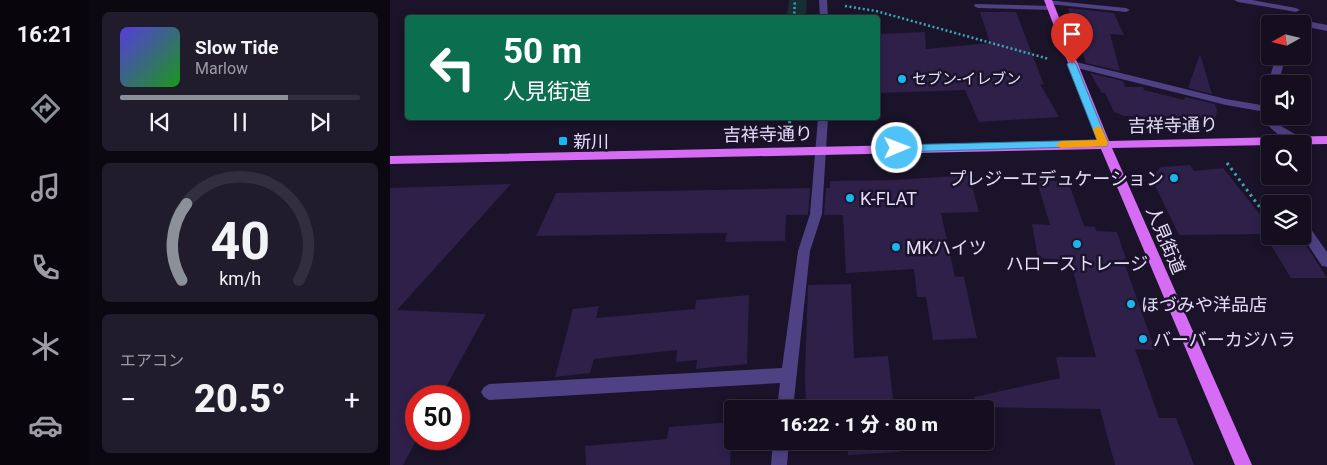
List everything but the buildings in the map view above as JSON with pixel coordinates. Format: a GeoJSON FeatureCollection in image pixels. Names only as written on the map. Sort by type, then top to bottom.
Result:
{"type":"FeatureCollection","features":[{"type":"Feature","properties":{"kind":"main road","name":"人見街道"},"geometry":{"type":"LineString","coordinates":[[1050,3],[1104,143],[1244,465]]}},
{"type":"Feature","properties":{"kind":"main road","name":"吉祥寺通り"},"geometry":{"type":"LineString","coordinates":[[1311,140],[1327,140]]}},
{"type":"Feature","properties":{"kind":"main road","name":"吉祥寺通り"},"geometry":{"type":"LineString","coordinates":[[390,160],[1261,141]]}},
{"type":"Feature","properties":{"kind":"street"},"geometry":{"type":"LineString","coordinates":[[1238,0],[1296,10]]}},
{"type":"Feature","properties":{"kind":"street"},"geometry":{"type":"LineString","coordinates":[[1294,15],[1299,0]]}},
{"type":"Feature","properties":{"kind":"street"},"geometry":{"type":"LineString","coordinates":[[822,2],[824,15]]}},
{"type":"Feature","properties":{"kind":"street"},"geometry":{"type":"LineString","coordinates":[[978,6],[1050,3],[1126,10]]}},
{"type":"Feature","properties":{"kind":"street"},"geometry":{"type":"LineString","coordinates":[[1311,25],[1327,28]]}},
{"type":"Feature","properties":{"kind":"street"},"geometry":{"type":"LineString","coordinates":[[1072,64],[1226,102],[1261,108]]}},
{"type":"Feature","properties":{"kind":"street"},"geometry":{"type":"LineString","coordinates":[[786,400],[804,251],[816,214],[823,120]]}},
{"type":"Feature","properties":{"kind":"street"},"geometry":{"type":"LineString","coordinates":[[1274,125],[1290,135]]}},
{"type":"Feature","properties":{"kind":"street"},"geometry":{"type":"LineString","coordinates":[[1311,238],[1327,262]]}},
{"type":"Feature","properties":{"kind":"street"},"geometry":{"type":"LineString","coordinates":[[490,392],[788,375]]}},
{"type":"Feature","properties":{"kind":"street"},"geometry":{"type":"LineString","coordinates":[[779,465],[781,450]]}},
{"type":"Feature","properties":{"kind":"path"},"geometry":{"type":"LineString","coordinates":[[794,15],[795,0]]}},
{"type":"Feature","properties":{"kind":"path"},"geometry":{"type":"LineString","coordinates":[[822,2],[876,11],[1072,64]]}},
{"type":"Feature","properties":{"kind":"path"},"geometry":{"type":"LineString","coordinates":[[789,133],[790,120]]}},
{"type":"Feature","properties":{"kind":"path"},"geometry":{"type":"LineString","coordinates":[[1225,161],[1261,209]]}},
{"type":"Feature","properties":{"kind":"green space"},"geometry":{"type":"Polygon","coordinates":[[[789,0],[807,0],[806,15],[787,15],[789,0]]]}},
{"type":"Feature","properties":{"kind":"slow traffic"},"geometry":{"type":"LineString","coordinates":[[1061,145],[1104,143],[1098,129]]}},
{"type":"Feature","properties":{"kind":"place","name":"セブン-イレブン"},"geometry":{"type":"Point","coordinates":[902,79]}},
{"type":"Feature","properties":{"kind":"place","name":"新川"},"geometry":{"type":"Point","coordinates":[563,141]}},
{"type":"Feature","properties":{"kind":"place","name":"プレジーエデュケーション"},"geometry":{"type":"Point","coordinates":[1174,178]}},
{"type":"Feature","properties":{"kind":"place","name":"K-FLAT"},"geometry":{"type":"Point","coordinates":[850,198]}},
{"type":"Feature","properties":{"kind":"place","name":"ハローストレージ"},"geometry":{"type":"Point","coordinates":[1077,244]}},
{"type":"Feature","properties":{"kind":"place","name":"MKハイツ"},"geometry":{"type":"Point","coordinates":[896,247]}},
{"type":"Feature","properties":{"kind":"place","name":"ほづみや洋品店"},"geometry":{"type":"Point","coordinates":[1131,304]}},
{"type":"Feature","properties":{"kind":"place","name":"バーバーカジハラ"},"geometry":{"type":"Point","coordinates":[1143,339]}},
{"type":"Feature","properties":{"kind":"route"},"geometry":{"type":"LineString","coordinates":[[897,148],[1104,143],[1072,64]]}}]}
